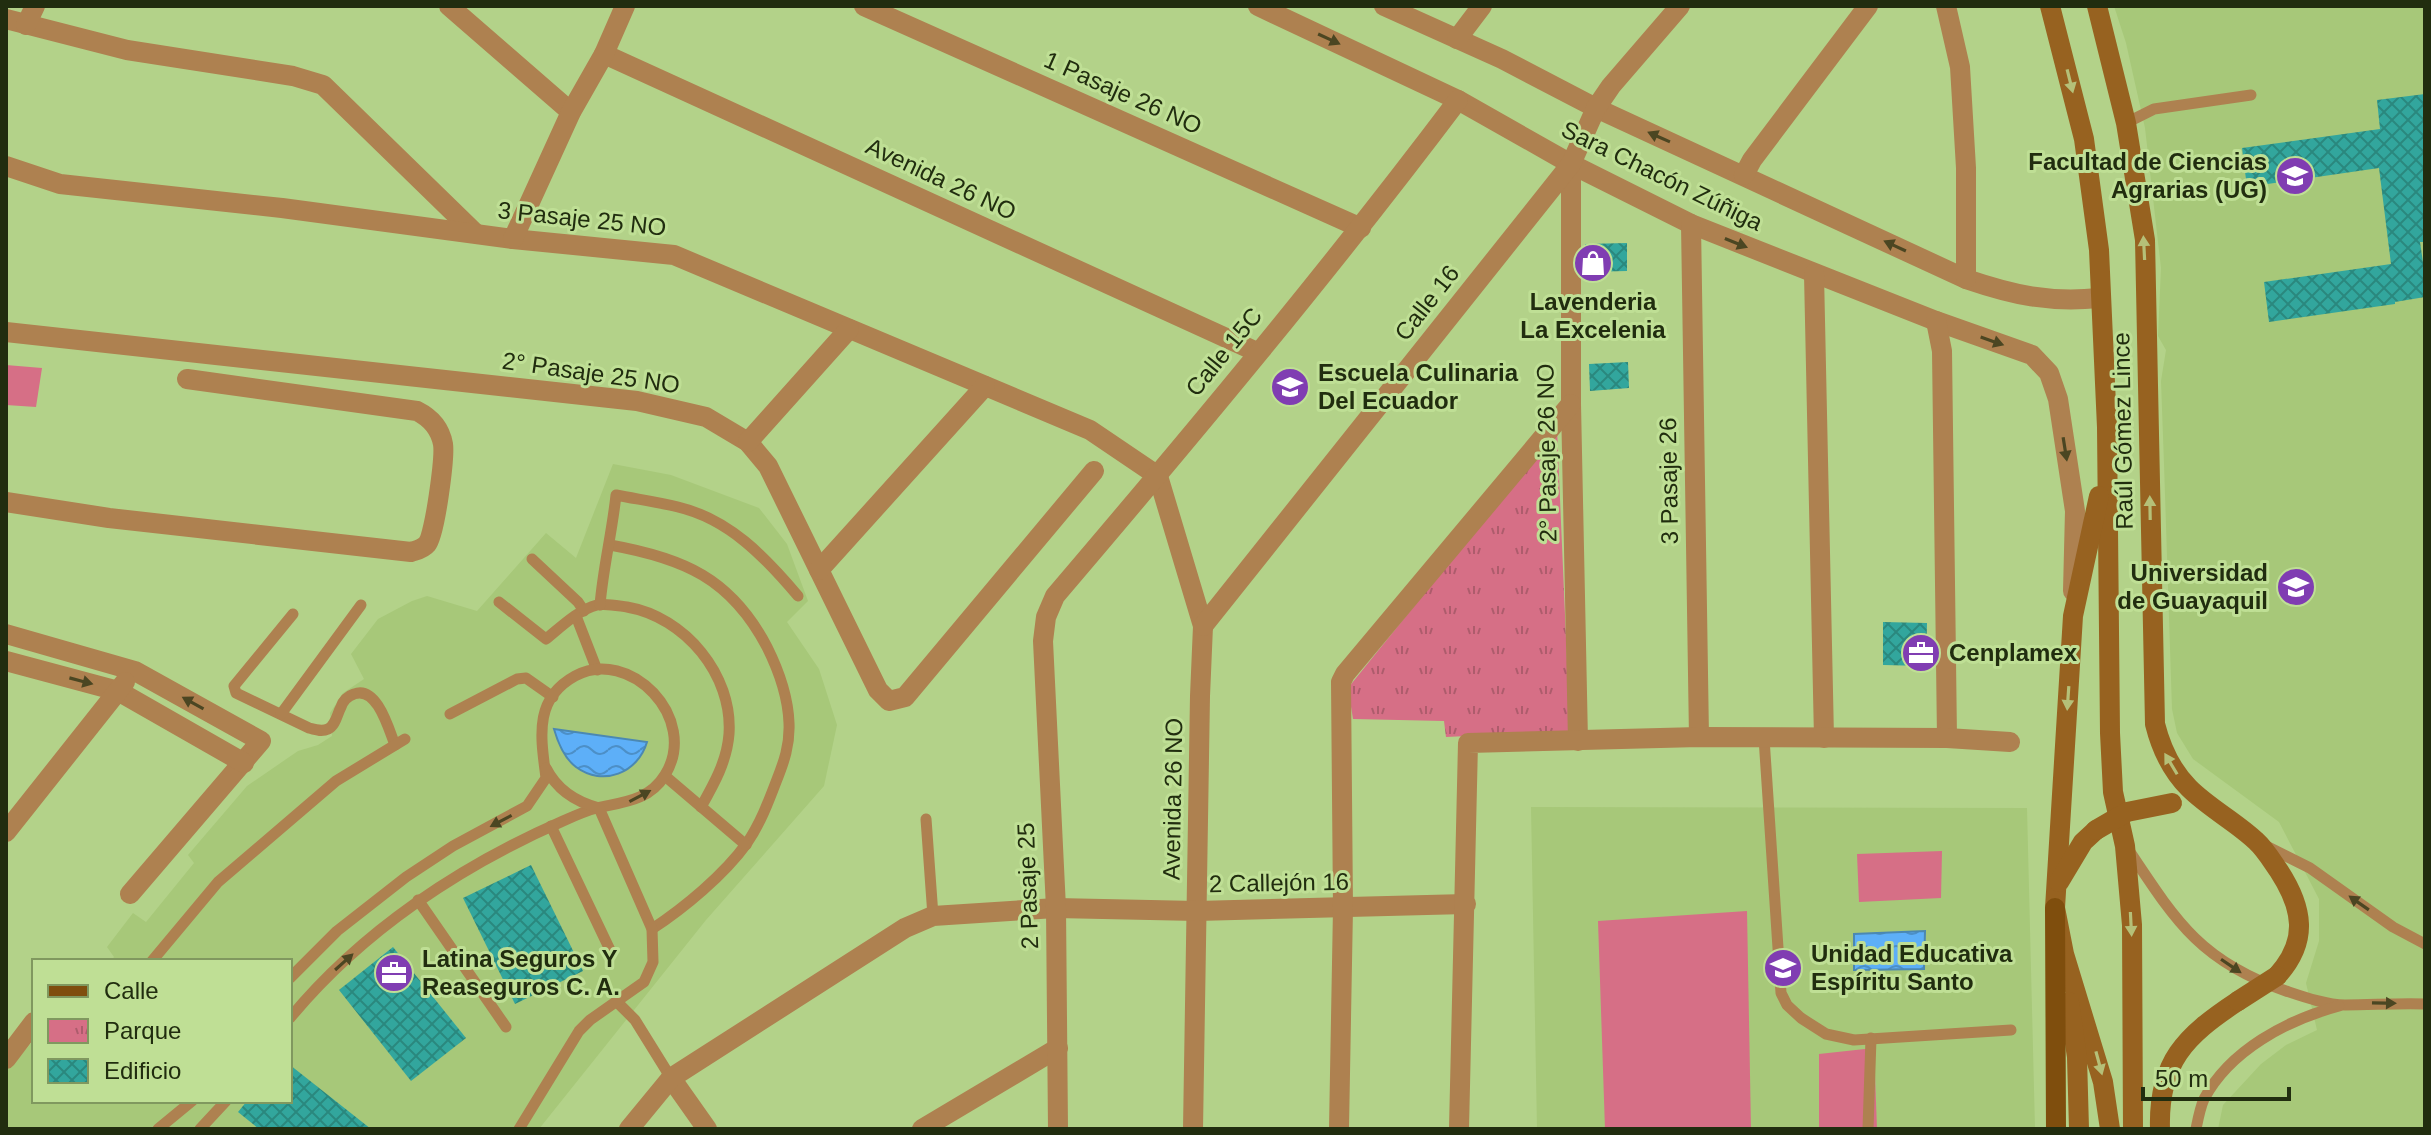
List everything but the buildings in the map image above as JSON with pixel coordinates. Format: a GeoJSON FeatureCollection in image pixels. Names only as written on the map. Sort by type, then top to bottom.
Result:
{"type":"FeatureCollection","features":[{"type":"Feature","properties":{"kind":"main road","name":"Raúl Gómez Lince"},"geometry":{"type":"LineString","coordinates":[[2050,6],[2084,139],[2099,250],[2107,427],[2110,733],[2113,792],[2125,846],[2132,925],[2133,1129]]}},
{"type":"Feature","properties":{"kind":"main road","name":"Raúl Gómez Lince"},"geometry":{"type":"LineString","coordinates":[[2097,6],[2126,123],[2145,240],[2155,724],[2160,742],[2176,773],[2188,788],[2257,842],[2289,886],[2298,911],[2299,937],[2294,953],[2277,976],[2208,1021],[2183,1043],[2164,1084],[2159,1108],[2160,1129]]}},
{"type":"Feature","properties":{"kind":"main road"},"geometry":{"type":"LineString","coordinates":[[2056,1129],[2055,898],[2073,616],[2101,489],[2107,427]]}},
{"type":"Feature","properties":{"kind":"main road"},"geometry":{"type":"LineString","coordinates":[[2079,1129],[2077,1057],[2055,898],[2083,842],[2096,830],[2127,812],[2172,803],[2205,808],[2226,819]]}},
{"type":"Feature","properties":{"kind":"main road"},"geometry":{"type":"LineString","coordinates":[[2064,954],[2097,1058],[2110,1129]]}},
{"type":"Feature","properties":{"kind":"street"},"geometry":{"type":"LineString","coordinates":[[16,22],[35,6]]}},
{"type":"Feature","properties":{"kind":"street"},"geometry":{"type":"LineString","coordinates":[[449,6],[571,112]]}},
{"type":"Feature","properties":{"kind":"street"},"geometry":{"type":"LineString","coordinates":[[513,239],[571,112],[604,54],[625,6]]}},
{"type":"Feature","properties":{"kind":"street","name":"1 Pasaje 26 NO"},"geometry":{"type":"LineString","coordinates":[[864,6],[1361,228]]}},
{"type":"Feature","properties":{"kind":"street","name":"Sara Chacón Zúñiga"},"geometry":{"type":"LineString","coordinates":[[1258,6],[1458,100],[1571,164],[1691,224],[1936,321],[2032,355],[2049,373],[2058,399],[2075,511],[2073,616]]}},
{"type":"Feature","properties":{"kind":"street","name":"Sara Chacón Zúñiga"},"geometry":{"type":"LineString","coordinates":[[1384,6],[1966,279],[2009,294],[2039,298],[2099,298]]}},
{"type":"Feature","properties":{"kind":"street"},"geometry":{"type":"LineString","coordinates":[[1457,39],[1482,6]]}},
{"type":"Feature","properties":{"kind":"street","name":"Calle 16"},"geometry":{"type":"LineString","coordinates":[[1203,626],[1571,164],[1596,108],[1611,86],[1680,6]]}},
{"type":"Feature","properties":{"kind":"street"},"geometry":{"type":"LineString","coordinates":[[1744,175],[1752,160],[1868,6]]}},
{"type":"Feature","properties":{"kind":"street"},"geometry":{"type":"LineString","coordinates":[[1946,6],[1960,67],[1966,168],[1966,279]]}},
{"type":"Feature","properties":{"kind":"street"},"geometry":{"type":"LineString","coordinates":[[16,22],[127,50],[293,76],[323,85],[475,233]]}},
{"type":"Feature","properties":{"kind":"street","name":"Avenida 26 NO"},"geometry":{"type":"LineString","coordinates":[[604,54],[1257,352]]}},
{"type":"Feature","properties":{"kind":"street","name":"Calle 15C"},"geometry":{"type":"LineString","coordinates":[[1043,641],[1046,617],[1055,596],[1158,476],[1361,228],[1458,100]]}},
{"type":"Feature","properties":{"kind":"street","name":"2° Pasaje 26 NO"},"geometry":{"type":"LineString","coordinates":[[1571,164],[1571,404],[1578,741]]}},
{"type":"Feature","properties":{"kind":"street","name":"3 Pasaje 25 NO"},"geometry":{"type":"LineString","coordinates":[[12,168],[60,184],[513,239],[674,255],[1090,430],[1158,476]]}},
{"type":"Feature","properties":{"kind":"street","name":"3 Pasaje 26"},"geometry":{"type":"LineString","coordinates":[[1691,224],[1699,737]]}},
{"type":"Feature","properties":{"kind":"street"},"geometry":{"type":"LineString","coordinates":[[1814,274],[1824,738]]}},
{"type":"Feature","properties":{"kind":"street"},"geometry":{"type":"LineString","coordinates":[[1936,321],[1942,351],[1947,738]]}},
{"type":"Feature","properties":{"kind":"street"},"geometry":{"type":"LineString","coordinates":[[748,442],[849,329]]}},
{"type":"Feature","properties":{"kind":"street","name":"2° Pasaje 25 NO"},"geometry":{"type":"LineString","coordinates":[[6,332],[637,401],[706,417],[748,442],[768,466],[878,690],[889,701],[905,697],[1094,471]]}},
{"type":"Feature","properties":{"kind":"street"},"geometry":{"type":"LineString","coordinates":[[6,502],[109,518],[411,552],[422,549],[430,542],[435,523],[443,446],[438,430],[429,417],[417,411],[187,379]]}},
{"type":"Feature","properties":{"kind":"street"},"geometry":{"type":"LineString","coordinates":[[819,570],[985,386]]}},
{"type":"Feature","properties":{"kind":"street"},"geometry":{"type":"LineString","coordinates":[[1339,1129],[1343,908],[1340,685],[1345,674],[1571,404]]}},
{"type":"Feature","properties":{"kind":"street","name":"Avenida 26 NO"},"geometry":{"type":"LineString","coordinates":[[1158,476],[1203,626],[1193,1129]]}},
{"type":"Feature","properties":{"kind":"street"},"geometry":{"type":"LineString","coordinates":[[6,634],[135,671],[261,741],[130,894]]}},
{"type":"Feature","properties":{"kind":"street","name":"2 Pasaje 25"},"geometry":{"type":"LineString","coordinates":[[1043,641],[1056,908],[1058,1129]]}},
{"type":"Feature","properties":{"kind":"street"},"geometry":{"type":"LineString","coordinates":[[6,661],[118,691],[244,763]]}},
{"type":"Feature","properties":{"kind":"street"},"geometry":{"type":"LineString","coordinates":[[6,832],[135,671]]}},
{"type":"Feature","properties":{"kind":"street"},"geometry":{"type":"LineString","coordinates":[[1459,1129],[1466,904],[1466,746],[1471,741],[1699,737],[1947,738],[2010,742]]}},
{"type":"Feature","properties":{"kind":"street","name":"2 Callejón 16"},"geometry":{"type":"LineString","coordinates":[[671,1078],[905,928],[933,916],[1056,908],[1197,911],[1466,904]]}},
{"type":"Feature","properties":{"kind":"street"},"geometry":{"type":"LineString","coordinates":[[6,1059],[32,1025]]}},
{"type":"Feature","properties":{"kind":"street"},"geometry":{"type":"LineString","coordinates":[[922,1129],[1058,1048]]}},
{"type":"Feature","properties":{"kind":"street"},"geometry":{"type":"LineString","coordinates":[[629,1129],[671,1078],[707,1129]]}},
{"type":"Feature","properties":{"kind":"lane"},"geometry":{"type":"LineString","coordinates":[[2126,123],[2154,109],[2251,95]]}},
{"type":"Feature","properties":{"kind":"lane"},"geometry":{"type":"LineString","coordinates":[[600,605],[616,495],[680,507],[704,516],[764,556],[798,596]]}},
{"type":"Feature","properties":{"kind":"lane"},"geometry":{"type":"LineString","coordinates":[[610,545],[655,553],[710,579],[730,595],[747,615],[777,669],[787,705],[787,752],[763,815],[746,845],[690,902],[652,929]]}},
{"type":"Feature","properties":{"kind":"lane"},"geometry":{"type":"LineString","coordinates":[[532,559],[580,613],[597,670]]}},
{"type":"Feature","properties":{"kind":"lane"},"geometry":{"type":"LineString","coordinates":[[499,602],[546,639],[580,613],[600,605],[631,608],[669,621],[700,651],[717,677],[728,705],[728,747],[719,774],[701,807]]}},
{"type":"Feature","properties":{"kind":"lane"},"geometry":{"type":"LineString","coordinates":[[281,714],[361,605]]}},
{"type":"Feature","properties":{"kind":"lane"},"geometry":{"type":"LineString","coordinates":[[154,959],[218,882],[336,781],[400,742],[379,707],[370,696],[360,692],[351,694],[342,703],[335,723],[329,729],[320,731],[236,693],[234,686],[293,614]]}},
{"type":"Feature","properties":{"kind":"lane"},"geometry":{"type":"LineString","coordinates":[[292,976],[337,931],[406,877],[453,846],[527,806],[546,778],[540,731],[544,713],[563,684],[578,674],[597,670],[632,677],[649,687],[662,702],[672,722],[675,741],[673,759],[654,789],[622,805],[599,808],[551,826],[479,862],[418,900],[326,978],[292,1016]]}},
{"type":"Feature","properties":{"kind":"lane"},"geometry":{"type":"LineString","coordinates":[[450,714],[517,679],[526,678],[553,697]]}},
{"type":"Feature","properties":{"kind":"lane"},"geometry":{"type":"LineString","coordinates":[[1764,738],[1781,993],[1787,1005],[1826,1034],[1854,1040],[2011,1030]]}},
{"type":"Feature","properties":{"kind":"lane"},"geometry":{"type":"LineString","coordinates":[[519,1129],[579,1031],[644,982],[651,971],[652,929],[599,808],[582,803],[562,790],[551,778],[544,763]]}},
{"type":"Feature","properties":{"kind":"lane"},"geometry":{"type":"LineString","coordinates":[[665,776],[746,845]]}},
{"type":"Feature","properties":{"kind":"lane"},"geometry":{"type":"LineString","coordinates":[[926,819],[933,916]]}},
{"type":"Feature","properties":{"kind":"lane"},"geometry":{"type":"LineString","coordinates":[[551,826],[611,952]]}},
{"type":"Feature","properties":{"kind":"lane"},"geometry":{"type":"LineString","coordinates":[[2257,842],[2310,868],[2393,927],[2425,944]]}},
{"type":"Feature","properties":{"kind":"lane"},"geometry":{"type":"LineString","coordinates":[[2125,846],[2177,922],[2227,964],[2251,978],[2289,992],[2343,1005]]}},
{"type":"Feature","properties":{"kind":"lane"},"geometry":{"type":"LineString","coordinates":[[418,900],[506,1027]]}},
{"type":"Feature","properties":{"kind":"lane"},"geometry":{"type":"LineString","coordinates":[[617,1002],[635,1020],[671,1078]]}},
{"type":"Feature","properties":{"kind":"lane"},"geometry":{"type":"LineString","coordinates":[[2196,1129],[2203,1101],[2220,1074],[2245,1050],[2316,1012],[2343,1005],[2425,1004]]}},
{"type":"Feature","properties":{"kind":"lane"},"geometry":{"type":"LineString","coordinates":[[1868,1129],[1871,1038]]}},
{"type":"Feature","properties":{"kind":"lane"},"geometry":{"type":"LineString","coordinates":[[158,1129],[190,1103]]}},
{"type":"Feature","properties":{"kind":"lane"},"geometry":{"type":"LineString","coordinates":[[200,1129],[224,1103]]}},
{"type":"Feature","properties":{"kind":"shaded area","name":"Universidad de Guayaquil"},"geometry":{"type":"Polygon","coordinates":[[[2114,6],[2425,6],[2425,1129],[2218,1129],[2223,1105],[2261,1064],[2286,1045],[2317,1030],[2306,983],[2319,941],[2319,899],[2279,822],[2193,759],[2177,733],[2172,709],[2161,381],[2166,350],[2158,336],[2161,268],[2145,128],[2126,43],[2114,6]]]}},
{"type":"Feature","properties":{"kind":"shaded area"},"geometry":{"type":"Polygon","coordinates":[[[613,464],[671,475],[759,508],[787,544],[808,601],[787,622],[819,669],[837,725],[824,786],[706,920],[539,1129],[6,1129],[6,1072],[32,1042],[32,1103],[292,1103],[292,959],[112,959],[107,947],[133,913],[146,922],[194,863],[188,855],[247,786],[298,751],[318,745],[332,736],[330,713],[343,693],[364,679],[351,654],[378,619],[427,596],[477,611],[546,533],[576,558],[613,464]]]}},
{"type":"Feature","properties":{"kind":"shaded area","name":"Unidad Educativa Espíritu Santo"},"geometry":{"type":"Polygon","coordinates":[[[1531,807],[2027,808],[2035,1129],[1537,1129],[1531,807]]]}},
{"type":"Feature","properties":{"kind":"green space"},"geometry":{"type":"Polygon","coordinates":[[[6,365],[42,368],[36,407],[6,405],[6,365]]]}},
{"type":"Feature","properties":{"kind":"green space"},"geometry":{"type":"Polygon","coordinates":[[[1557,429],[1570,731],[1446,737],[1444,721],[1353,719],[1348,688],[1557,429]]]}},
{"type":"Feature","properties":{"kind":"green space"},"geometry":{"type":"Polygon","coordinates":[[[1942,851],[1941,898],[1859,902],[1857,854],[1942,851]]]}},
{"type":"Feature","properties":{"kind":"green space"},"geometry":{"type":"Polygon","coordinates":[[[1747,911],[1751,1129],[1605,1129],[1598,921],[1747,911]]]}},
{"type":"Feature","properties":{"kind":"green space"},"geometry":{"type":"Polygon","coordinates":[[[1874,1048],[1877,1129],[1819,1129],[1819,1054],[1874,1048]]]}},
{"type":"Feature","properties":{"kind":"water"},"geometry":{"type":"Polygon","coordinates":[[[554,729],[647,742],[636,762],[628,769],[618,774],[597,776],[586,773],[572,763],[562,750],[554,729]]]}},
{"type":"Feature","properties":{"kind":"water"},"geometry":{"type":"Polygon","coordinates":[[[1925,931],[1924,969],[1854,970],[1854,934],[1925,931]]]}},
{"type":"Feature","properties":{"kind":"place","name":"Facultad de Ciencias Agrarias (UG)"},"geometry":{"type":"Point","coordinates":[2295,176]}},
{"type":"Feature","properties":{"kind":"place","name":"Lavenderia La Excelenia"},"geometry":{"type":"Point","coordinates":[1593,263]}},
{"type":"Feature","properties":{"kind":"place","name":"Escuela Culinaria Del Ecuador"},"geometry":{"type":"Point","coordinates":[1290,387]}},
{"type":"Feature","properties":{"kind":"place","name":"Universidad de Guayaquil"},"geometry":{"type":"Point","coordinates":[2296,587]}},
{"type":"Feature","properties":{"kind":"place","name":"Cenplamex"},"geometry":{"type":"Point","coordinates":[1921,653]}},
{"type":"Feature","properties":{"kind":"place","name":"Unidad Educativa Espíritu Santo"},"geometry":{"type":"Point","coordinates":[1783,968]}},
{"type":"Feature","properties":{"kind":"place","name":"Latina Seguros Y Reaseguros C. A."},"geometry":{"type":"Point","coordinates":[394,973]}}]}
